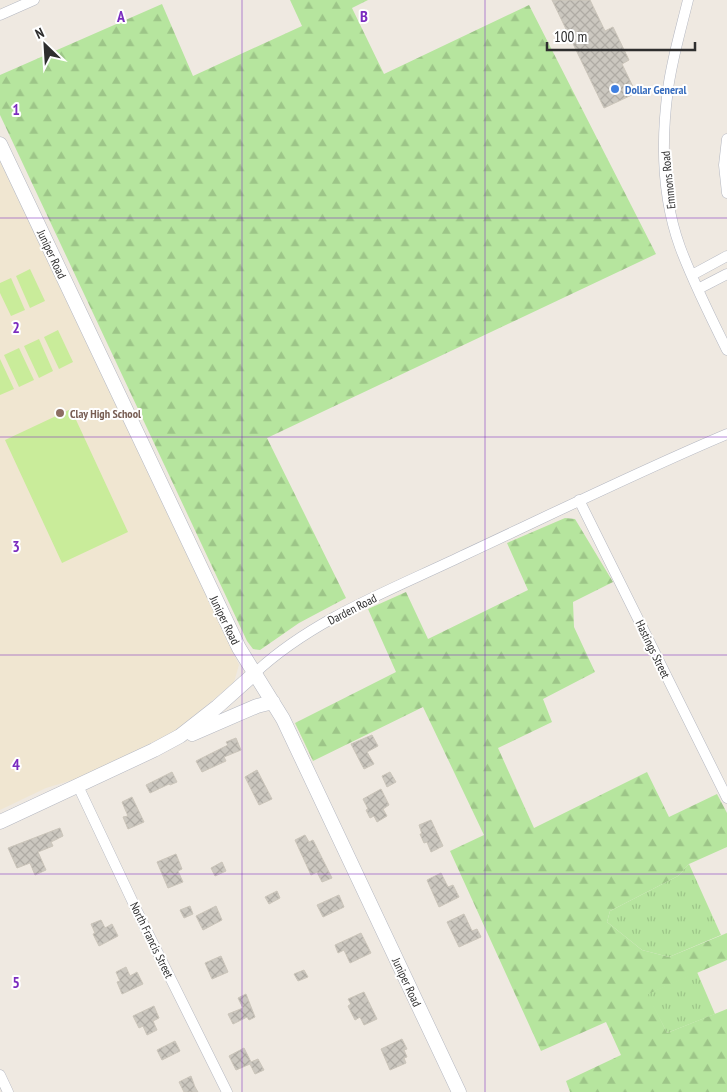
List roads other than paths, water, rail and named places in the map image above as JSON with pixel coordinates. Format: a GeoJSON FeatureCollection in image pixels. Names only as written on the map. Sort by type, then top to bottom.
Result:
{"type":"FeatureCollection","features":[{"type":"Feature","properties":{"kind":"street"},"geometry":{"type":"LineString","coordinates":[[0,15],[34,0]]}},
{"type":"Feature","properties":{"kind":"street","name":"Emmons Road"},"geometry":{"type":"LineString","coordinates":[[688,0],[668,87],[664,153],[671,214],[679,245],[727,350]]}},
{"type":"Feature","properties":{"kind":"street"},"geometry":{"type":"LineString","coordinates":[[727,139],[724,165],[727,193]]}},
{"type":"Feature","properties":{"kind":"street","name":"Juniper Road"},"geometry":{"type":"LineString","coordinates":[[0,144],[243,656],[283,719],[460,1092]]}},
{"type":"Feature","properties":{"kind":"street"},"geometry":{"type":"LineString","coordinates":[[692,276],[727,256]]}},
{"type":"Feature","properties":{"kind":"street"},"geometry":{"type":"LineString","coordinates":[[698,289],[727,274]]}},
{"type":"Feature","properties":{"kind":"street","name":"Darden Road"},"geometry":{"type":"LineString","coordinates":[[0,822],[180,736],[218,707],[291,642],[352,608],[652,466],[727,434]]}},
{"type":"Feature","properties":{"kind":"street","name":"Hastings Street"},"geometry":{"type":"LineString","coordinates":[[579,500],[727,798]]}},
{"type":"Feature","properties":{"kind":"street"},"geometry":{"type":"LineString","coordinates":[[154,750],[238,714],[273,702]]}},
{"type":"Feature","properties":{"kind":"street","name":"North Francis Street"},"geometry":{"type":"LineString","coordinates":[[78,786],[137,911],[227,1092]]}},
{"type":"Feature","properties":{"kind":"street"},"geometry":{"type":"LineString","coordinates":[[0,1075],[8,1092]]}},
{"type":"Feature","properties":{"kind":"place","name":"Dollar General"},"geometry":{"type":"Point","coordinates":[615,89]}},
{"type":"Feature","properties":{"kind":"place","name":"Clay High School"},"geometry":{"type":"Point","coordinates":[60,413]}}]}
